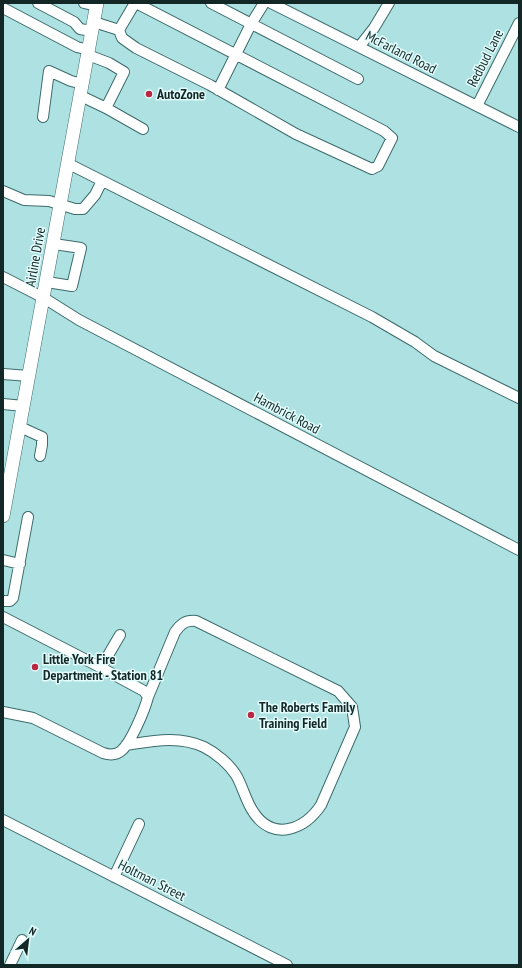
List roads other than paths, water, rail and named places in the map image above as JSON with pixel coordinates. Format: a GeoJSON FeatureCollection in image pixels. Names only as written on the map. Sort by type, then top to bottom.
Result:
{"type":"FeatureCollection","features":[{"type":"Feature","properties":{"kind":"main road","name":"Airline Drive"},"geometry":{"type":"LineString","coordinates":[[3,516],[89,52],[93,26],[93,4]]}},
{"type":"Feature","properties":{"kind":"street"},"geometry":{"type":"LineString","coordinates":[[38,3],[74,22],[80,29],[93,26],[119,30]]}},
{"type":"Feature","properties":{"kind":"street"},"geometry":{"type":"LineString","coordinates":[[135,3],[384,130],[392,138],[378,166],[372,169],[296,134],[218,90],[129,44],[122,38],[119,30],[135,3]]}},
{"type":"Feature","properties":{"kind":"street"},"geometry":{"type":"LineString","coordinates":[[211,3],[358,79]]}},
{"type":"Feature","properties":{"kind":"street"},"geometry":{"type":"LineString","coordinates":[[218,90],[251,24],[264,3]]}},
{"type":"Feature","properties":{"kind":"street","name":"McFarland Road"},"geometry":{"type":"LineString","coordinates":[[271,3],[519,127]]}},
{"type":"Feature","properties":{"kind":"street"},"geometry":{"type":"LineString","coordinates":[[359,47],[374,28],[389,3]]}},
{"type":"Feature","properties":{"kind":"street"},"geometry":{"type":"LineString","coordinates":[[3,8],[109,62],[124,72],[106,108]]}},
{"type":"Feature","properties":{"kind":"street","name":"Redbud Lane"},"geometry":{"type":"LineString","coordinates":[[477,106],[519,23]]}},
{"type":"Feature","properties":{"kind":"street"},"geometry":{"type":"LineString","coordinates":[[44,117],[49,71],[71,81],[106,108],[143,129]]}},
{"type":"Feature","properties":{"kind":"street"},"geometry":{"type":"LineString","coordinates":[[69,164],[372,317],[415,342],[434,356],[519,398]]}},
{"type":"Feature","properties":{"kind":"street"},"geometry":{"type":"LineString","coordinates":[[3,191],[24,200],[48,201],[75,209],[83,209],[95,196],[102,180]]}},
{"type":"Feature","properties":{"kind":"street"},"geometry":{"type":"LineString","coordinates":[[47,282],[72,286],[81,248],[54,244]]}},
{"type":"Feature","properties":{"kind":"street","name":"Hambrick Road"},"geometry":{"type":"LineString","coordinates":[[3,277],[44,298],[79,320],[519,550]]}},
{"type":"Feature","properties":{"kind":"street"},"geometry":{"type":"LineString","coordinates":[[3,374],[29,376]]}},
{"type":"Feature","properties":{"kind":"street"},"geometry":{"type":"LineString","coordinates":[[3,404],[24,406]]}},
{"type":"Feature","properties":{"kind":"street"},"geometry":{"type":"LineString","coordinates":[[20,427],[42,437],[40,456]]}},
{"type":"Feature","properties":{"kind":"street"},"geometry":{"type":"LineString","coordinates":[[3,601],[10,601],[13,598],[28,517]]}},
{"type":"Feature","properties":{"kind":"street"},"geometry":{"type":"LineString","coordinates":[[3,560],[20,564]]}},
{"type":"Feature","properties":{"kind":"street"},"geometry":{"type":"LineString","coordinates":[[3,618],[96,665],[144,691],[148,696]]}},
{"type":"Feature","properties":{"kind":"street"},"geometry":{"type":"LineString","coordinates":[[3,712],[32,718],[102,753],[113,755],[121,751],[126,745],[146,705],[148,696],[175,632],[181,624],[188,620],[196,621],[338,691],[352,707],[355,727],[352,737],[317,810],[305,823],[284,830],[272,828],[263,823],[254,813],[235,774],[222,759],[204,747],[186,741],[163,739],[126,745]]}},
{"type":"Feature","properties":{"kind":"street"},"geometry":{"type":"LineString","coordinates":[[96,665],[103,664],[120,635]]}},
{"type":"Feature","properties":{"kind":"street","name":"Holtman Street"},"geometry":{"type":"LineString","coordinates":[[3,820],[287,965]]}},
{"type":"Feature","properties":{"kind":"street"},"geometry":{"type":"LineString","coordinates":[[114,877],[139,824]]}},
{"type":"Feature","properties":{"kind":"street"},"geometry":{"type":"LineString","coordinates":[[10,965],[22,940]]}},
{"type":"Feature","properties":{"kind":"place","name":"AutoZone"},"geometry":{"type":"Point","coordinates":[149,94]}},
{"type":"Feature","properties":{"kind":"place","name":"Little York Fire Department - Station 81"},"geometry":{"type":"Point","coordinates":[35,667]}},
{"type":"Feature","properties":{"kind":"place","name":"The Roberts Family Training Field"},"geometry":{"type":"Point","coordinates":[251,715]}}]}
